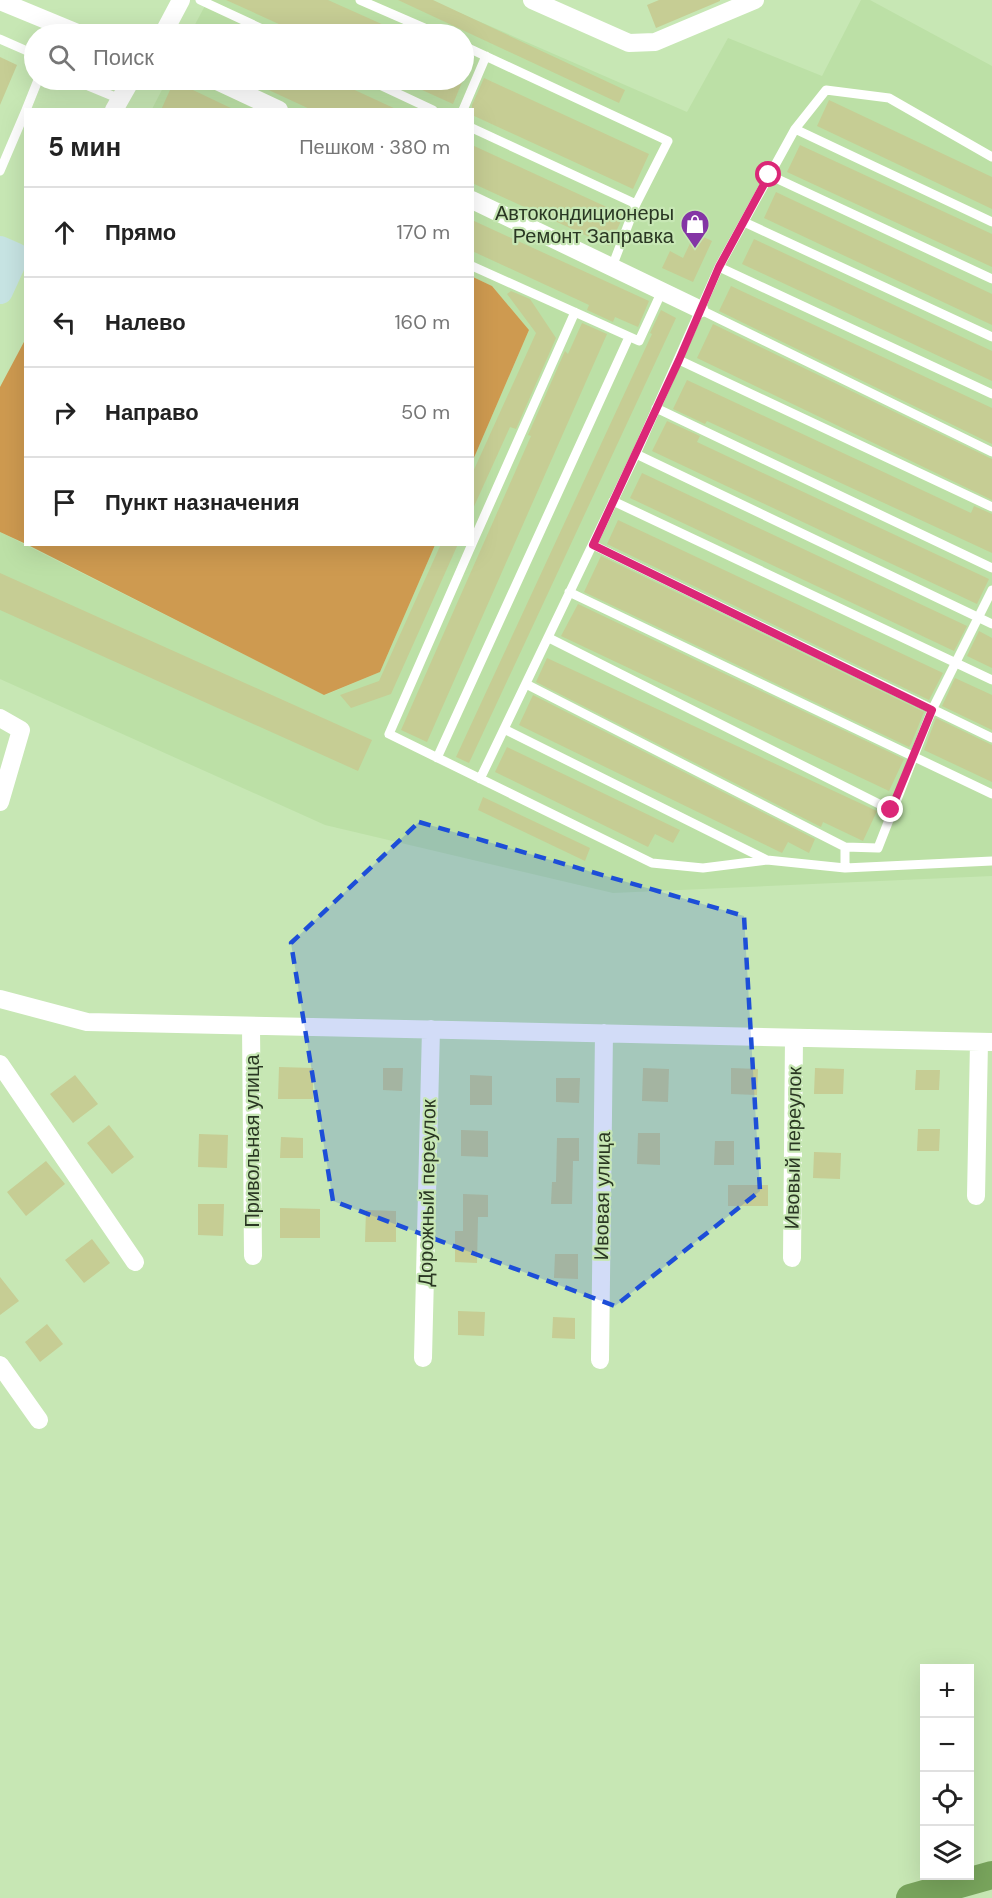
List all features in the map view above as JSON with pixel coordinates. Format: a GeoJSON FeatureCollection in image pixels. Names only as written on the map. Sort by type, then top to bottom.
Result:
{"type":"FeatureCollection","features":[{"type":"Feature","properties":{"kind":"main road"},"geometry":{"type":"LineString","coordinates":[[1,290],[14,249]]}},
{"type":"Feature","properties":{"kind":"street"},"geometry":{"type":"LineString","coordinates":[[0,0],[56,24]]}},
{"type":"Feature","properties":{"kind":"street"},"geometry":{"type":"LineString","coordinates":[[168,24],[181,0]]}},
{"type":"Feature","properties":{"kind":"street"},"geometry":{"type":"LineString","coordinates":[[532,0],[629,44],[655,42],[755,0]]}},
{"type":"Feature","properties":{"kind":"street"},"geometry":{"type":"LineString","coordinates":[[117,104],[125,90]]}},
{"type":"Feature","properties":{"kind":"street"},"geometry":{"type":"LineString","coordinates":[[236,90],[275,108]]}},
{"type":"Feature","properties":{"kind":"street"},"geometry":{"type":"LineString","coordinates":[[474,201],[699,309]]}},
{"type":"Feature","properties":{"kind":"street"},"geometry":{"type":"LineString","coordinates":[[0,718],[21,730],[0,802]]}},
{"type":"Feature","properties":{"kind":"street"},"geometry":{"type":"LineString","coordinates":[[0,999],[87,1022],[986,1042],[976,1196]]}},
{"type":"Feature","properties":{"kind":"street","name":"Привольная улица"},"geometry":{"type":"LineString","coordinates":[[251,1026],[253,1256]]}},
{"type":"Feature","properties":{"kind":"street","name":"Дорожный переулок"},"geometry":{"type":"LineString","coordinates":[[423,1358],[431,1029]]}},
{"type":"Feature","properties":{"kind":"street","name":"Ивовая улица"},"geometry":{"type":"LineString","coordinates":[[600,1360],[604,1033]]}},
{"type":"Feature","properties":{"kind":"street","name":"Ивовый переулок"},"geometry":{"type":"LineString","coordinates":[[792,1258],[794,1038]]}},
{"type":"Feature","properties":{"kind":"street"},"geometry":{"type":"LineString","coordinates":[[0,1064],[135,1262]]}},
{"type":"Feature","properties":{"kind":"street"},"geometry":{"type":"LineString","coordinates":[[0,1365],[39,1420]]}},
{"type":"Feature","properties":{"kind":"lane"},"geometry":{"type":"LineString","coordinates":[[200,0],[252,24]]}},
{"type":"Feature","properties":{"kind":"lane"},"geometry":{"type":"LineString","coordinates":[[360,0],[415,24]]}},
{"type":"Feature","properties":{"kind":"lane"},"geometry":{"type":"LineString","coordinates":[[0,39],[24,50]]}},
{"type":"Feature","properties":{"kind":"lane"},"geometry":{"type":"LineString","coordinates":[[474,51],[668,141],[636,204],[612,267]]}},
{"type":"Feature","properties":{"kind":"lane"},"geometry":{"type":"LineString","coordinates":[[474,84],[486,56]]}},
{"type":"Feature","properties":{"kind":"lane"},"geometry":{"type":"LineString","coordinates":[[27,108],[34,90]]}},
{"type":"Feature","properties":{"kind":"lane"},"geometry":{"type":"LineString","coordinates":[[92,90],[117,104]]}},
{"type":"Feature","properties":{"kind":"lane"},"geometry":{"type":"LineString","coordinates":[[390,90],[429,108]]}},
{"type":"Feature","properties":{"kind":"lane"},"geometry":{"type":"LineString","coordinates":[[464,108],[472,90]]}},
{"type":"Feature","properties":{"kind":"lane"},"geometry":{"type":"LineString","coordinates":[[480,779],[636,454],[719,267],[795,129],[826,90],[889,98],[992,157]]}},
{"type":"Feature","properties":{"kind":"lane"},"geometry":{"type":"LineString","coordinates":[[0,171],[24,115]]}},
{"type":"Feature","properties":{"kind":"lane"},"geometry":{"type":"LineString","coordinates":[[474,129],[636,204]]}},
{"type":"Feature","properties":{"kind":"lane"},"geometry":{"type":"LineString","coordinates":[[795,129],[992,222]]}},
{"type":"Feature","properties":{"kind":"lane"},"geometry":{"type":"LineString","coordinates":[[769,175],[992,279]]}},
{"type":"Feature","properties":{"kind":"lane"},"geometry":{"type":"LineString","coordinates":[[744,222],[992,337]]}},
{"type":"Feature","properties":{"kind":"lane"},"geometry":{"type":"LineString","coordinates":[[474,267],[639,341],[662,291]]}},
{"type":"Feature","properties":{"kind":"lane"},"geometry":{"type":"LineString","coordinates":[[719,267],[992,394]]}},
{"type":"Feature","properties":{"kind":"lane"},"geometry":{"type":"LineString","coordinates":[[699,309],[992,452]]}},
{"type":"Feature","properties":{"kind":"lane"},"geometry":{"type":"LineString","coordinates":[[474,539],[575,312]]}},
{"type":"Feature","properties":{"kind":"lane"},"geometry":{"type":"LineString","coordinates":[[437,758],[629,337]]}},
{"type":"Feature","properties":{"kind":"lane"},"geometry":{"type":"LineString","coordinates":[[679,360],[992,507]]}},
{"type":"Feature","properties":{"kind":"lane"},"geometry":{"type":"LineString","coordinates":[[656,408],[992,567]]}},
{"type":"Feature","properties":{"kind":"lane"},"geometry":{"type":"LineString","coordinates":[[636,454],[992,624]]}},
{"type":"Feature","properties":{"kind":"lane"},"geometry":{"type":"LineString","coordinates":[[613,501],[992,680]]}},
{"type":"Feature","properties":{"kind":"lane"},"geometry":{"type":"LineString","coordinates":[[593,545],[992,738]]}},
{"type":"Feature","properties":{"kind":"lane"},"geometry":{"type":"LineString","coordinates":[[471,546],[389,734],[652,863],[703,868],[767,860],[845,868],[992,861]]}},
{"type":"Feature","properties":{"kind":"lane"},"geometry":{"type":"LineString","coordinates":[[526,684],[845,847],[878,848],[932,710],[992,590]]}},
{"type":"Feature","properties":{"kind":"lane"},"geometry":{"type":"LineString","coordinates":[[569,592],[992,794]]}},
{"type":"Feature","properties":{"kind":"lane"},"geometry":{"type":"LineString","coordinates":[[549,638],[891,810]]}},
{"type":"Feature","properties":{"kind":"lane"},"geometry":{"type":"LineString","coordinates":[[504,729],[767,860]]}},
{"type":"Feature","properties":{"kind":"lane"},"geometry":{"type":"LineString","coordinates":[[845,847],[845,868]]}},
{"type":"Feature","properties":{"kind":"highlighted area"},"geometry":{"type":"Polygon","coordinates":[[[419,822],[744,916],[760,1191],[615,1306],[333,1201],[291,943],[419,822]]]}},
{"type":"Feature","properties":{"kind":"shaded area"},"geometry":{"type":"Polygon","coordinates":[[[208,0],[430,0],[687,112],[728,38],[822,76],[861,0],[870,0],[992,66],[992,876],[613,893],[325,825],[0,679],[0,532],[325,695],[380,672],[435,546],[474,546],[474,458],[529,330],[492,286],[474,277],[474,108],[153,108],[162,90],[474,90],[474,24],[195,24],[208,0]]]}},
{"type":"Feature","properties":{"kind":"shaded area"},"geometry":{"type":"Polygon","coordinates":[[[474,277],[492,286],[529,330],[474,458],[474,277]]]}},
{"type":"Feature","properties":{"kind":"shaded area"},"geometry":{"type":"Polygon","coordinates":[[[24,342],[24,543],[0,532],[0,387],[24,342]]]}},
{"type":"Feature","properties":{"kind":"shaded area"},"geometry":{"type":"Polygon","coordinates":[[[30,546],[435,546],[380,672],[324,695],[30,546]]]}},
{"type":"Feature","properties":{"kind":"building"},"geometry":{"type":"Polygon","coordinates":[[[226,0],[328,0],[382,24],[279,24],[226,0]]]}},
{"type":"Feature","properties":{"kind":"building"},"geometry":{"type":"Polygon","coordinates":[[[398,0],[433,0],[625,90],[619,103],[474,35],[474,24],[449,24],[398,0]]]}},
{"type":"Feature","properties":{"kind":"building"},"geometry":{"type":"Polygon","coordinates":[[[659,0],[720,1],[656,28],[647,5],[659,0]]]}},
{"type":"Feature","properties":{"kind":"building"},"geometry":{"type":"Polygon","coordinates":[[[0,57],[17,65],[0,105],[0,57]]]}},
{"type":"Feature","properties":{"kind":"building"},"geometry":{"type":"Polygon","coordinates":[[[484,78],[649,154],[633,189],[474,116],[472,105],[484,78]]]}},
{"type":"Feature","properties":{"kind":"building"},"geometry":{"type":"Polygon","coordinates":[[[170,90],[193,90],[231,108],[162,108],[170,90]]]}},
{"type":"Feature","properties":{"kind":"building"},"geometry":{"type":"Polygon","coordinates":[[[269,90],[355,90],[394,108],[308,108],[269,90]]]}},
{"type":"Feature","properties":{"kind":"building"},"geometry":{"type":"Polygon","coordinates":[[[422,90],[459,90],[453,104],[422,90]]]}},
{"type":"Feature","properties":{"kind":"building"},"geometry":{"type":"Polygon","coordinates":[[[829,100],[992,177],[992,209],[817,126],[829,100]]]}},
{"type":"Feature","properties":{"kind":"building"},"geometry":{"type":"Polygon","coordinates":[[[800,145],[992,234],[992,267],[787,172],[800,145]]]}},
{"type":"Feature","properties":{"kind":"building"},"geometry":{"type":"Polygon","coordinates":[[[474,146],[624,215],[609,246],[474,184],[474,146]]]}},
{"type":"Feature","properties":{"kind":"building"},"geometry":{"type":"Polygon","coordinates":[[[776,192],[992,294],[992,325],[764,218],[776,192]]]}},
{"type":"Feature","properties":{"kind":"building"},"geometry":{"type":"Polygon","coordinates":[[[474,221],[649,301],[638,327],[615,317],[613,322],[587,310],[589,305],[474,252],[474,221]]]}},
{"type":"Feature","properties":{"kind":"building"},"geometry":{"type":"Polygon","coordinates":[[[695,233],[712,241],[693,282],[662,268],[670,251],[683,258],[695,233]]]}},
{"type":"Feature","properties":{"kind":"building"},"geometry":{"type":"Polygon","coordinates":[[[754,239],[992,351],[992,381],[742,264],[754,239]]]}},
{"type":"Feature","properties":{"kind":"building"},"geometry":{"type":"Polygon","coordinates":[[[731,286],[992,408],[992,444],[719,311],[731,286]]]}},
{"type":"Feature","properties":{"kind":"building"},"geometry":{"type":"Polygon","coordinates":[[[511,291],[530,299],[556,338],[516,429],[510,427],[474,507],[474,470],[536,333],[507,294],[511,291]]]}},
{"type":"Feature","properties":{"kind":"building"},"geometry":{"type":"Polygon","coordinates":[[[661,310],[676,318],[469,763],[456,757],[652,334],[650,333],[661,310]]]}},
{"type":"Feature","properties":{"kind":"building"},"geometry":{"type":"Polygon","coordinates":[[[582,323],[607,334],[427,742],[401,730],[531,436],[528,435],[565,351],[568,354],[582,323]]]}},
{"type":"Feature","properties":{"kind":"building"},"geometry":{"type":"Polygon","coordinates":[[[713,324],[992,459],[992,500],[697,358],[713,324]]]}},
{"type":"Feature","properties":{"kind":"building"},"geometry":{"type":"Polygon","coordinates":[[[687,380],[971,513],[974,506],[992,514],[992,553],[707,421],[705,424],[673,409],[687,380]]]}},
{"type":"Feature","properties":{"kind":"building"},"geometry":{"type":"Polygon","coordinates":[[[667,421],[700,436],[697,442],[989,579],[977,604],[652,451],[667,421]]]}},
{"type":"Feature","properties":{"kind":"building"},"geometry":{"type":"Polygon","coordinates":[[[642,473],[967,626],[954,651],[630,498],[642,473]]]}},
{"type":"Feature","properties":{"kind":"building"},"geometry":{"type":"Polygon","coordinates":[[[618,520],[943,673],[929,700],[607,544],[618,520]]]}},
{"type":"Feature","properties":{"kind":"building"},"geometry":{"type":"Polygon","coordinates":[[[440,546],[457,546],[391,694],[351,708],[340,695],[379,681],[440,546]]]}},
{"type":"Feature","properties":{"kind":"building"},"geometry":{"type":"Polygon","coordinates":[[[601,556],[924,712],[911,744],[909,747],[584,592],[601,556]]]}},
{"type":"Feature","properties":{"kind":"building"},"geometry":{"type":"Polygon","coordinates":[[[0,573],[372,740],[358,771],[0,610],[0,573]]]}},
{"type":"Feature","properties":{"kind":"building"},"geometry":{"type":"Polygon","coordinates":[[[578,604],[904,759],[889,791],[561,636],[578,604]]]}},
{"type":"Feature","properties":{"kind":"building"},"geometry":{"type":"Polygon","coordinates":[[[979,631],[992,638],[992,668],[967,656],[979,631]]]}},
{"type":"Feature","properties":{"kind":"building"},"geometry":{"type":"Polygon","coordinates":[[[547,658],[877,811],[863,841],[823,822],[821,827],[536,682],[547,658]]]}},
{"type":"Feature","properties":{"kind":"building"},"geometry":{"type":"Polygon","coordinates":[[[955,678],[992,695],[992,730],[942,706],[955,678]]]}},
{"type":"Feature","properties":{"kind":"building"},"geometry":{"type":"Polygon","coordinates":[[[533,695],[815,839],[809,853],[788,842],[782,853],[519,725],[533,695]]]}},
{"type":"Feature","properties":{"kind":"building"},"geometry":{"type":"Polygon","coordinates":[[[936,718],[992,745],[992,782],[924,750],[936,718]]]}},
{"type":"Feature","properties":{"kind":"building"},"geometry":{"type":"Polygon","coordinates":[[[507,747],[680,830],[673,843],[655,834],[648,847],[495,772],[507,747]]]}},
{"type":"Feature","properties":{"kind":"building"},"geometry":{"type":"Polygon","coordinates":[[[483,797],[590,848],[585,861],[478,810],[483,797]]]}},
{"type":"Feature","properties":{"kind":"building"},"geometry":{"type":"Polygon","coordinates":[[[279,1067],[313,1068],[313,1099],[278,1099],[279,1067]]]}},
{"type":"Feature","properties":{"kind":"building"},"geometry":{"type":"Polygon","coordinates":[[[383,1068],[403,1068],[402,1091],[383,1090],[383,1068]]]}},
{"type":"Feature","properties":{"kind":"building"},"geometry":{"type":"Polygon","coordinates":[[[643,1068],[669,1069],[668,1102],[642,1101],[643,1068]]]}},
{"type":"Feature","properties":{"kind":"building"},"geometry":{"type":"Polygon","coordinates":[[[731,1068],[758,1069],[757,1095],[731,1094],[731,1068]]]}},
{"type":"Feature","properties":{"kind":"building"},"geometry":{"type":"Polygon","coordinates":[[[815,1068],[844,1069],[843,1094],[814,1094],[815,1068]]]}},
{"type":"Feature","properties":{"kind":"building"},"geometry":{"type":"Polygon","coordinates":[[[916,1070],[940,1070],[939,1090],[915,1090],[916,1070]]]}},
{"type":"Feature","properties":{"kind":"building"},"geometry":{"type":"Polygon","coordinates":[[[75,1075],[98,1104],[73,1123],[50,1094],[75,1075]]]}},
{"type":"Feature","properties":{"kind":"building"},"geometry":{"type":"Polygon","coordinates":[[[470,1075],[492,1076],[492,1105],[470,1105],[470,1075]]]}},
{"type":"Feature","properties":{"kind":"building"},"geometry":{"type":"Polygon","coordinates":[[[556,1078],[580,1078],[579,1103],[556,1102],[556,1078]]]}},
{"type":"Feature","properties":{"kind":"building"},"geometry":{"type":"Polygon","coordinates":[[[109,1125],[134,1157],[112,1174],[87,1143],[109,1125]]]}},
{"type":"Feature","properties":{"kind":"building"},"geometry":{"type":"Polygon","coordinates":[[[918,1129],[940,1129],[939,1151],[917,1151],[918,1129]]]}},
{"type":"Feature","properties":{"kind":"building"},"geometry":{"type":"Polygon","coordinates":[[[461,1130],[488,1131],[488,1157],[461,1156],[461,1130]]]}},
{"type":"Feature","properties":{"kind":"building"},"geometry":{"type":"Polygon","coordinates":[[[638,1133],[660,1133],[660,1165],[637,1164],[638,1133]]]}},
{"type":"Feature","properties":{"kind":"building"},"geometry":{"type":"Polygon","coordinates":[[[199,1134],[228,1135],[227,1168],[198,1167],[199,1134]]]}},
{"type":"Feature","properties":{"kind":"building"},"geometry":{"type":"Polygon","coordinates":[[[281,1137],[303,1138],[303,1158],[280,1158],[281,1137]]]}},
{"type":"Feature","properties":{"kind":"building"},"geometry":{"type":"Polygon","coordinates":[[[557,1138],[579,1138],[579,1161],[573,1161],[572,1204],[551,1204],[552,1182],[556,1182],[557,1138]]]}},
{"type":"Feature","properties":{"kind":"building"},"geometry":{"type":"Polygon","coordinates":[[[715,1141],[734,1141],[734,1165],[714,1165],[715,1141]]]}},
{"type":"Feature","properties":{"kind":"building"},"geometry":{"type":"Polygon","coordinates":[[[814,1152],[841,1153],[840,1179],[813,1178],[814,1152]]]}},
{"type":"Feature","properties":{"kind":"building"},"geometry":{"type":"Polygon","coordinates":[[[46,1161],[65,1184],[26,1216],[7,1192],[46,1161]]]}},
{"type":"Feature","properties":{"kind":"building"},"geometry":{"type":"Polygon","coordinates":[[[728,1185],[768,1185],[768,1206],[728,1206],[728,1185]]]}},
{"type":"Feature","properties":{"kind":"building"},"geometry":{"type":"Polygon","coordinates":[[[463,1194],[488,1195],[488,1217],[478,1217],[477,1263],[455,1262],[455,1231],[463,1231],[463,1194]]]}},
{"type":"Feature","properties":{"kind":"building"},"geometry":{"type":"Polygon","coordinates":[[[198,1204],[224,1204],[223,1236],[198,1235],[198,1204]]]}},
{"type":"Feature","properties":{"kind":"building"},"geometry":{"type":"Polygon","coordinates":[[[280,1208],[320,1209],[320,1238],[280,1238],[280,1208]]]}},
{"type":"Feature","properties":{"kind":"building"},"geometry":{"type":"Polygon","coordinates":[[[366,1210],[396,1211],[396,1242],[365,1242],[366,1210]]]}},
{"type":"Feature","properties":{"kind":"building"},"geometry":{"type":"Polygon","coordinates":[[[92,1239],[110,1263],[84,1283],[65,1260],[92,1239]]]}},
{"type":"Feature","properties":{"kind":"building"},"geometry":{"type":"Polygon","coordinates":[[[555,1254],[578,1254],[578,1279],[554,1278],[555,1254]]]}},
{"type":"Feature","properties":{"kind":"building"},"geometry":{"type":"Polygon","coordinates":[[[0,1277],[19,1301],[0,1315],[0,1277]]]}},
{"type":"Feature","properties":{"kind":"building"},"geometry":{"type":"Polygon","coordinates":[[[458,1311],[485,1312],[484,1336],[458,1335],[458,1311]]]}},
{"type":"Feature","properties":{"kind":"building"},"geometry":{"type":"Polygon","coordinates":[[[553,1317],[575,1318],[575,1339],[552,1338],[553,1317]]]}},
{"type":"Feature","properties":{"kind":"building"},"geometry":{"type":"Polygon","coordinates":[[[47,1324],[63,1344],[40,1362],[25,1342],[47,1324]]]}},
{"type":"Feature","properties":{"kind":"waterway"},"geometry":{"type":"LineString","coordinates":[[910,1898],[992,1875]]}},
{"type":"Feature","properties":{"kind":"place","name":"Автокондиционеры Ремонт Заправка"},"geometry":{"type":"Point","coordinates":[695,250]}},
{"type":"Feature","properties":{"kind":"route"},"geometry":{"type":"LineString","coordinates":[[769,175],[699,309],[679,360],[593,545],[932,710],[891,810]]}}]}
